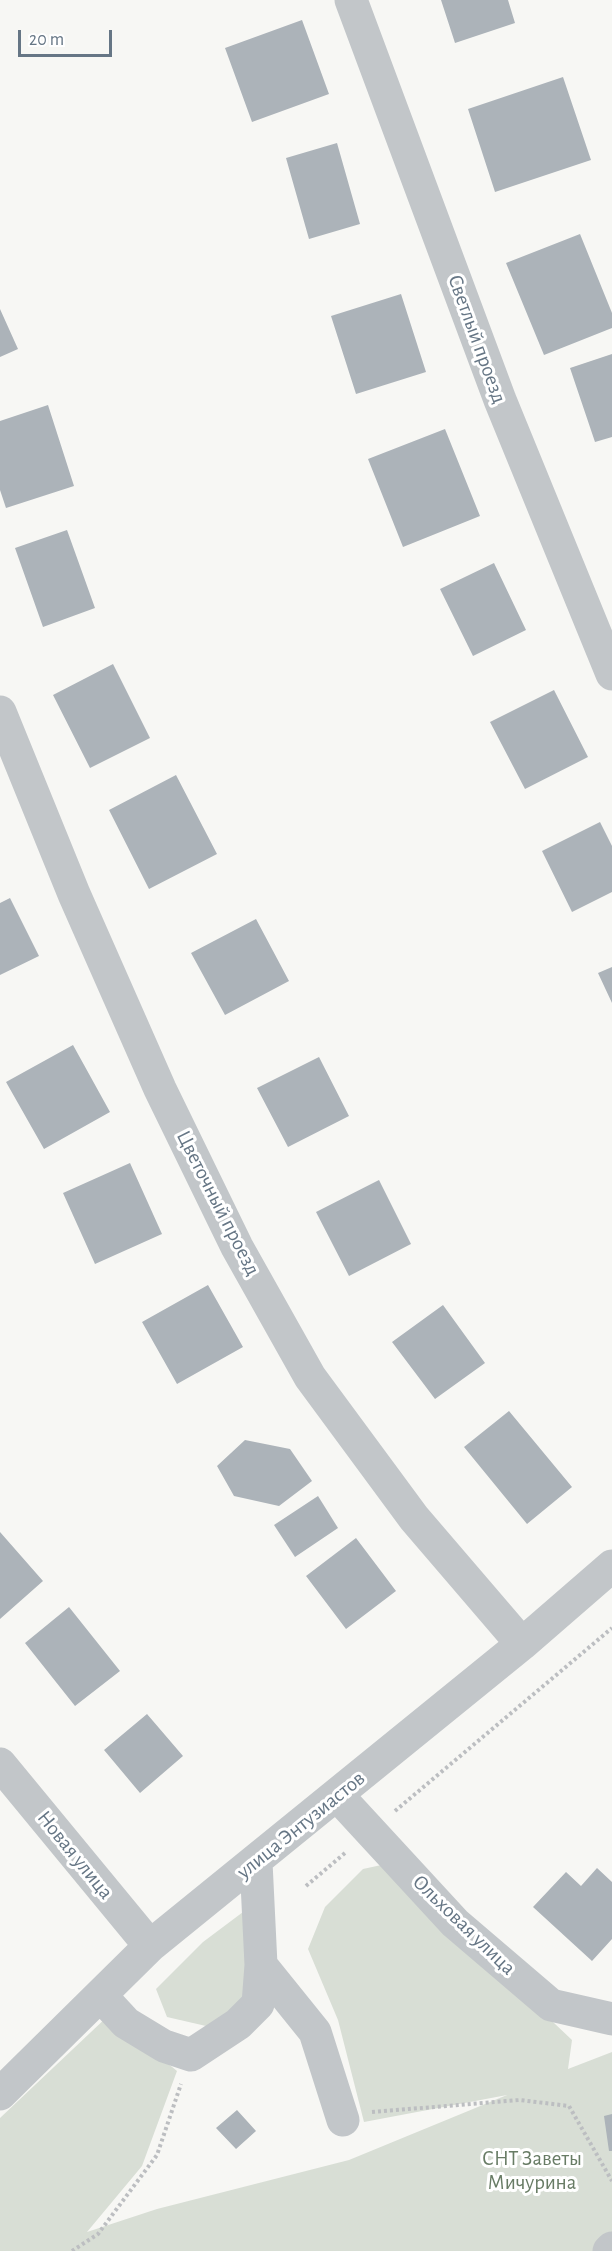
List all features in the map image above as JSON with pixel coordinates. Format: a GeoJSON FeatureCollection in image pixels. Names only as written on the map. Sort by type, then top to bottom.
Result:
{"type":"FeatureCollection","features":[{"type":"Feature","properties":{"kind":"street","name":"Светлый проезд"},"geometry":{"type":"LineString","coordinates":[[351,0],[500,400],[612,674]]}},
{"type":"Feature","properties":{"kind":"street","name":"Цветочный проезд"},"geometry":{"type":"LineString","coordinates":[[0,712],[79,905],[160,1089],[237,1247],[310,1377],[414,1518],[522,1644]]}},
{"type":"Feature","properties":{"kind":"street","name":"улица Энтузиастов"},"geometry":{"type":"LineString","coordinates":[[0,2094],[150,1946],[522,1644],[612,1566]]}},
{"type":"Feature","properties":{"kind":"street","name":"Новая улица"},"geometry":{"type":"LineString","coordinates":[[0,1764],[150,1946]]}},
{"type":"Feature","properties":{"kind":"street","name":"Ольховая улица"},"geometry":{"type":"LineString","coordinates":[[337,1795],[455,1923],[551,2005],[612,2019]]}},
{"type":"Feature","properties":{"kind":"street"},"geometry":{"type":"LineString","coordinates":[[101,1996],[126,2023],[164,2046],[191,2055],[238,2024],[258,2004],[261,1965],[256,1862]]}},
{"type":"Feature","properties":{"kind":"street"},"geometry":{"type":"LineString","coordinates":[[261,1965],[315,2032],[343,2120]]}},
{"type":"Feature","properties":{"kind":"path"},"geometry":{"type":"LineString","coordinates":[[306,1886],[612,1628]]}},
{"type":"Feature","properties":{"kind":"path"},"geometry":{"type":"LineString","coordinates":[[72,2251],[99,2234],[157,2155],[191,2055]]}},
{"type":"Feature","properties":{"kind":"path"},"geometry":{"type":"LineString","coordinates":[[343,2120],[379,2110],[520,2100],[568,2106],[612,2181]]}},
{"type":"Feature","properties":{"kind":"green space","name":"СНТ Заветы Мичурина"},"geometry":{"type":"Polygon","coordinates":[[[386,1864],[572,2040],[568,2069],[612,2052],[612,2251],[0,2251],[0,2118],[109,2015],[177,2071],[142,2166],[87,2232],[157,2209],[349,2160],[507,2095],[364,2122],[338,2020],[308,1949],[325,1907],[363,1869],[386,1864]]]}},
{"type":"Feature","properties":{"kind":"green space"},"geometry":{"type":"Polygon","coordinates":[[[243,1912],[247,1991],[235,2011],[206,2026],[167,2017],[156,1989],[203,1942],[243,1912]]]}},
{"type":"Feature","properties":{"kind":"building"},"geometry":{"type":"Polygon","coordinates":[[[441,0],[508,0],[515,23],[455,43],[441,0]]]}},
{"type":"Feature","properties":{"kind":"building"},"geometry":{"type":"Polygon","coordinates":[[[302,20],[329,94],[252,122],[225,48],[302,20]]]}},
{"type":"Feature","properties":{"kind":"building"},"geometry":{"type":"Polygon","coordinates":[[[563,77],[591,160],[495,192],[468,109],[563,77]]]}},
{"type":"Feature","properties":{"kind":"building"},"geometry":{"type":"Polygon","coordinates":[[[337,143],[360,224],[309,239],[286,158],[337,143]]]}},
{"type":"Feature","properties":{"kind":"building"},"geometry":{"type":"Polygon","coordinates":[[[580,234],[612,313],[612,328],[544,355],[506,263],[580,234]]]}},
{"type":"Feature","properties":{"kind":"building"},"geometry":{"type":"Polygon","coordinates":[[[401,294],[426,372],[356,394],[331,316],[401,294]]]}},
{"type":"Feature","properties":{"kind":"building"},"geometry":{"type":"Polygon","coordinates":[[[0,309],[18,349],[0,357],[0,309]]]}},
{"type":"Feature","properties":{"kind":"building"},"geometry":{"type":"Polygon","coordinates":[[[612,354],[612,437],[595,442],[570,368],[612,354]]]}},
{"type":"Feature","properties":{"kind":"building"},"geometry":{"type":"Polygon","coordinates":[[[48,405],[74,486],[6,508],[0,490],[0,421],[48,405]]]}},
{"type":"Feature","properties":{"kind":"building"},"geometry":{"type":"Polygon","coordinates":[[[445,429],[480,516],[403,547],[368,459],[445,429]]]}},
{"type":"Feature","properties":{"kind":"building"},"geometry":{"type":"Polygon","coordinates":[[[67,530],[95,608],[43,627],[15,548],[67,530]]]}},
{"type":"Feature","properties":{"kind":"building"},"geometry":{"type":"Polygon","coordinates":[[[494,563],[526,630],[473,656],[440,589],[494,563]]]}},
{"type":"Feature","properties":{"kind":"building"},"geometry":{"type":"Polygon","coordinates":[[[113,664],[150,738],[90,768],[53,695],[113,664]]]}},
{"type":"Feature","properties":{"kind":"building"},"geometry":{"type":"Polygon","coordinates":[[[554,690],[588,757],[525,789],[490,722],[554,690]]]}},
{"type":"Feature","properties":{"kind":"building"},"geometry":{"type":"Polygon","coordinates":[[[176,775],[217,854],[149,889],[109,810],[176,775]]]}},
{"type":"Feature","properties":{"kind":"building"},"geometry":{"type":"Polygon","coordinates":[[[600,822],[612,846],[612,892],[572,912],[542,851],[600,822]]]}},
{"type":"Feature","properties":{"kind":"building"},"geometry":{"type":"Polygon","coordinates":[[[10,898],[39,956],[0,975],[0,903],[10,898]]]}},
{"type":"Feature","properties":{"kind":"building"},"geometry":{"type":"Polygon","coordinates":[[[256,919],[289,981],[225,1015],[191,953],[256,919]]]}},
{"type":"Feature","properties":{"kind":"building"},"geometry":{"type":"Polygon","coordinates":[[[612,967],[612,1003],[598,973],[612,967]]]}},
{"type":"Feature","properties":{"kind":"building"},"geometry":{"type":"Polygon","coordinates":[[[73,1045],[110,1112],[44,1149],[6,1082],[73,1045]]]}},
{"type":"Feature","properties":{"kind":"building"},"geometry":{"type":"Polygon","coordinates":[[[319,1057],[349,1116],[288,1147],[257,1088],[319,1057]]]}},
{"type":"Feature","properties":{"kind":"building"},"geometry":{"type":"Polygon","coordinates":[[[130,1163],[162,1234],[95,1264],[63,1193],[130,1163]]]}},
{"type":"Feature","properties":{"kind":"building"},"geometry":{"type":"Polygon","coordinates":[[[379,1180],[411,1244],[349,1276],[316,1212],[379,1180]]]}},
{"type":"Feature","properties":{"kind":"building"},"geometry":{"type":"Polygon","coordinates":[[[208,1285],[243,1347],[177,1384],[142,1322],[208,1285]]]}},
{"type":"Feature","properties":{"kind":"building"},"geometry":{"type":"Polygon","coordinates":[[[443,1305],[485,1363],[435,1399],[392,1342],[443,1305]]]}},
{"type":"Feature","properties":{"kind":"building"},"geometry":{"type":"Polygon","coordinates":[[[509,1411],[572,1487],[527,1524],[464,1447],[509,1411]]]}},
{"type":"Feature","properties":{"kind":"building"},"geometry":{"type":"Polygon","coordinates":[[[245,1440],[290,1449],[312,1481],[279,1506],[234,1496],[217,1466],[245,1440]]]}},
{"type":"Feature","properties":{"kind":"building"},"geometry":{"type":"Polygon","coordinates":[[[318,1496],[338,1528],[295,1557],[274,1525],[318,1496]]]}},
{"type":"Feature","properties":{"kind":"building"},"geometry":{"type":"Polygon","coordinates":[[[0,1532],[43,1581],[0,1619],[0,1532]]]}},
{"type":"Feature","properties":{"kind":"building"},"geometry":{"type":"Polygon","coordinates":[[[356,1538],[396,1591],[346,1629],[306,1576],[356,1538]]]}},
{"type":"Feature","properties":{"kind":"building"},"geometry":{"type":"Polygon","coordinates":[[[69,1607],[120,1671],[75,1706],[25,1643],[69,1607]]]}},
{"type":"Feature","properties":{"kind":"building"},"geometry":{"type":"Polygon","coordinates":[[[147,1714],[183,1756],[140,1793],[104,1750],[147,1714]]]}},
{"type":"Feature","properties":{"kind":"building"},"geometry":{"type":"Polygon","coordinates":[[[597,1868],[612,1882],[612,1939],[592,1961],[533,1907],[566,1872],[581,1886],[597,1868]]]}},
{"type":"Feature","properties":{"kind":"building"},"geometry":{"type":"Polygon","coordinates":[[[237,2110],[256,2131],[236,2149],[216,2128],[237,2110]]]}},
{"type":"Feature","properties":{"kind":"building"},"geometry":{"type":"Polygon","coordinates":[[[612,2114],[612,2151],[609,2151],[604,2116],[612,2114]]]}}]}
